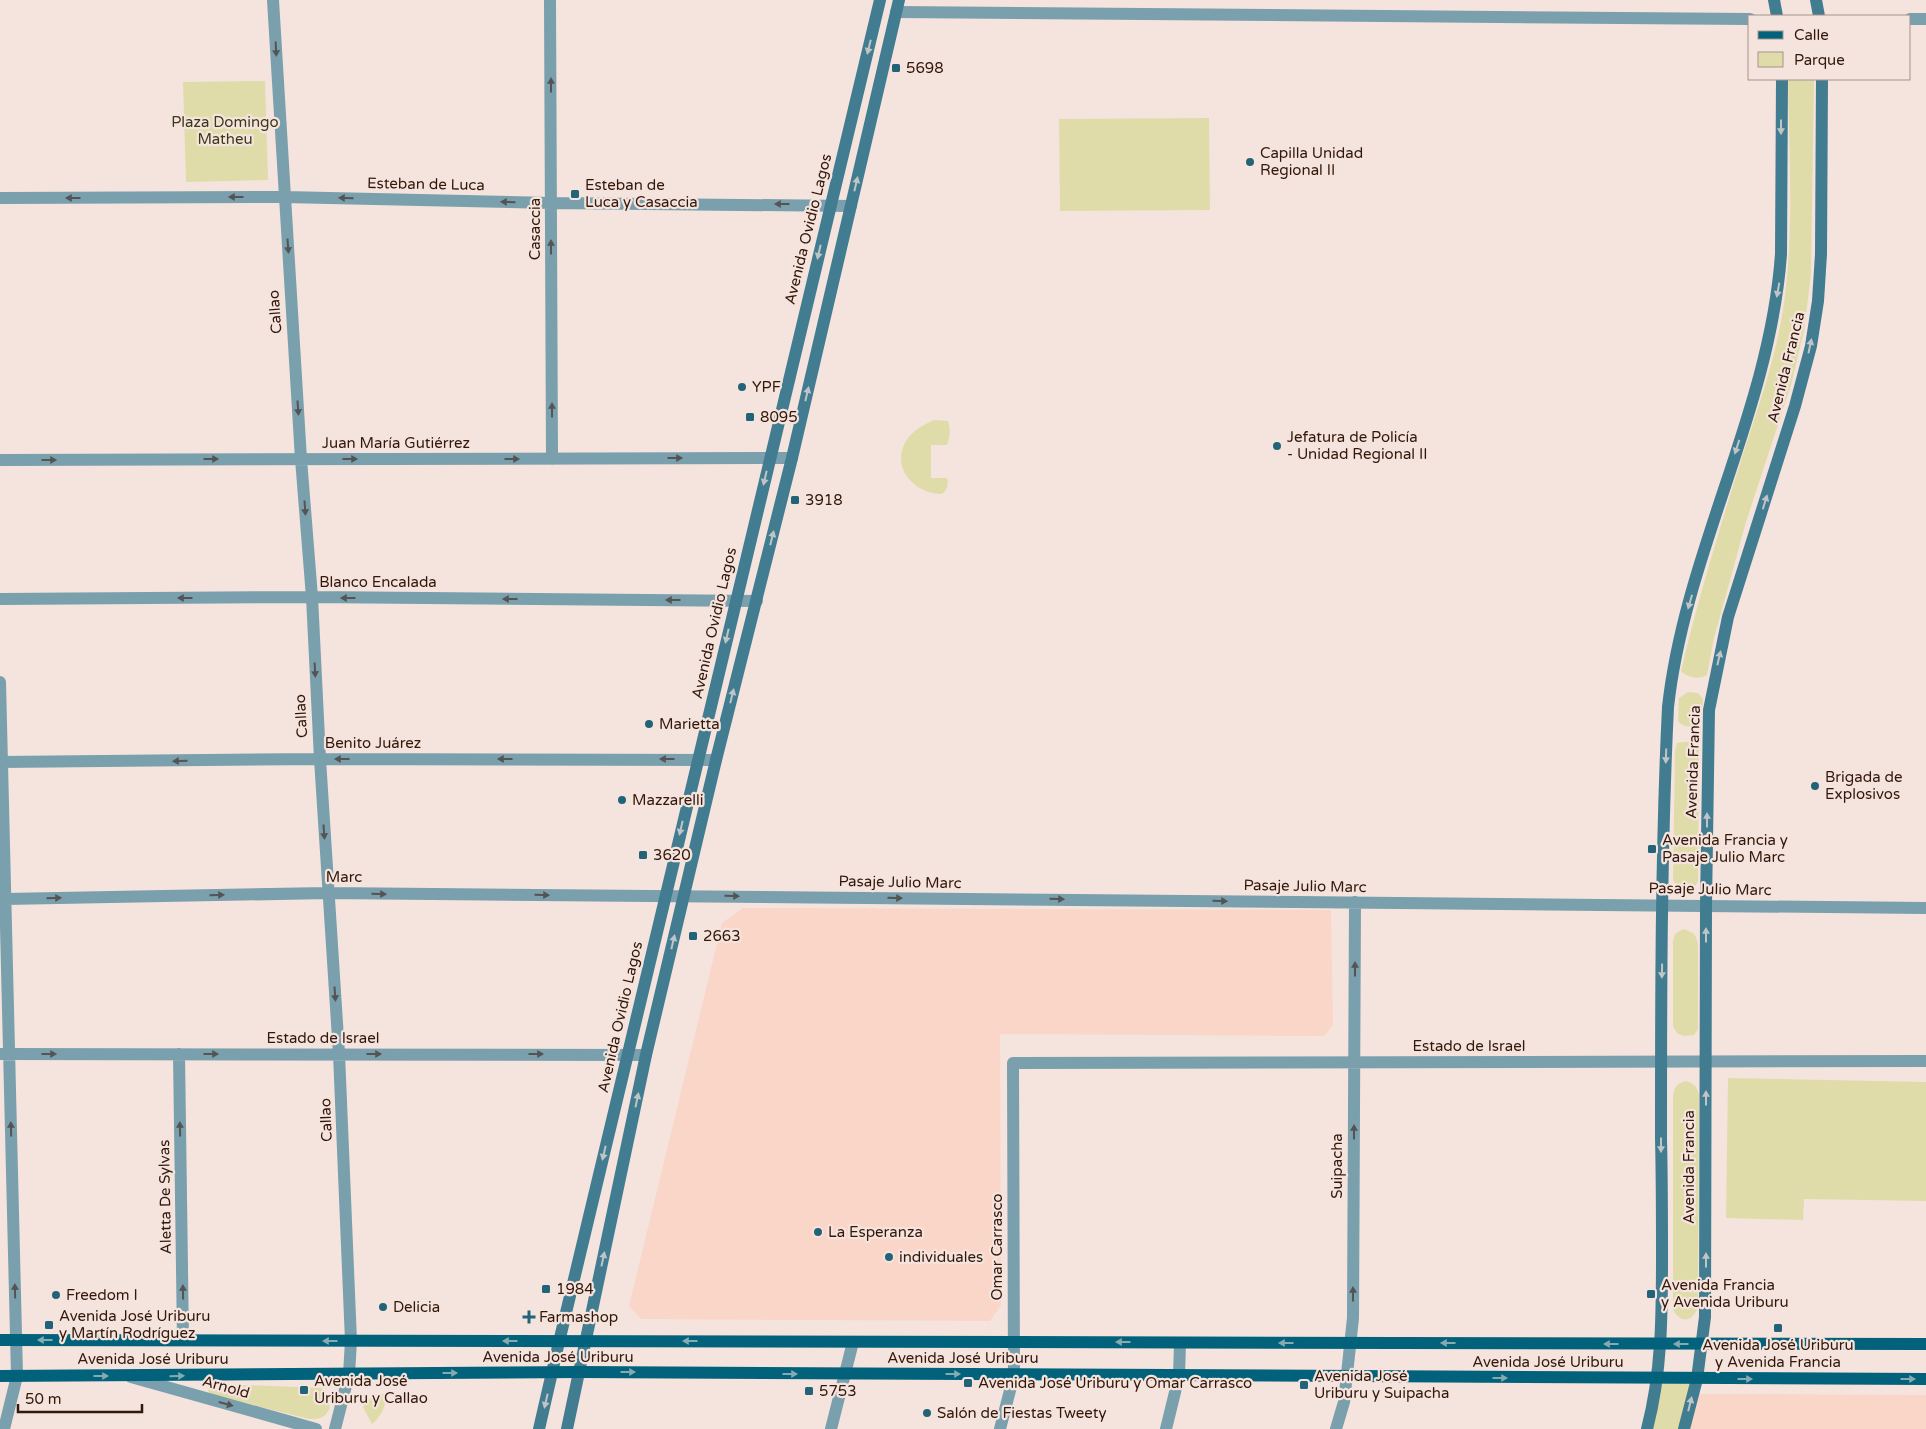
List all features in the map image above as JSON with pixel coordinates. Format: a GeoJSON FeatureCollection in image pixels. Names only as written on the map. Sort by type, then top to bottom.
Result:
{"type":"FeatureCollection","features":[{"type":"Feature","properties":{"kind":"main road","name":"Avenida Ovidio Lagos"},"geometry":{"type":"LineString","coordinates":[[540,1429],[627,1055],[880,0]]}},
{"type":"Feature","properties":{"kind":"main road"},"geometry":{"type":"LineString","coordinates":[[1774,0],[1777,15]]}},
{"type":"Feature","properties":{"kind":"main road"},"geometry":{"type":"LineString","coordinates":[[1816,0],[1819,15]]}},
{"type":"Feature","properties":{"kind":"main road"},"geometry":{"type":"LineString","coordinates":[[567,1429],[646,1055],[716,760],[792,458],[897,6]]}},
{"type":"Feature","properties":{"kind":"main road","name":"Avenida Francia"},"geometry":{"type":"LineString","coordinates":[[1647,1429],[1657,1378],[1662,1310],[1661,1062],[1663,905],[1670,685],[1680,634],[1755,392],[1780,280],[1782,80]]}},
{"type":"Feature","properties":{"kind":"main road","name":"Avenida Francia"},"geometry":{"type":"LineString","coordinates":[[1684,1429],[1697,1378],[1706,1317],[1708,730],[1712,692],[1728,618],[1795,406],[1811,346],[1818,302],[1822,205],[1822,80]]}},
{"type":"Feature","properties":{"kind":"main road","name":"Avenida José Uriburu"},"geometry":{"type":"LineString","coordinates":[[0,1340],[1926,1344]]}},
{"type":"Feature","properties":{"kind":"main road","name":"Avenida José Uriburu"},"geometry":{"type":"LineString","coordinates":[[0,1376],[579,1372],[1926,1379]]}},
{"type":"Feature","properties":{"kind":"street","name":"Callao"},"geometry":{"type":"LineString","coordinates":[[273,0],[301,459],[312,598],[320,760],[339,1054],[352,1341],[349,1374],[335,1429]]}},
{"type":"Feature","properties":{"kind":"street","name":"Casaccia"},"geometry":{"type":"LineString","coordinates":[[550,0],[552,459]]}},
{"type":"Feature","properties":{"kind":"street"},"geometry":{"type":"LineString","coordinates":[[897,6],[1748,19]]}},
{"type":"Feature","properties":{"kind":"street"},"geometry":{"type":"LineString","coordinates":[[1911,19],[1926,19]]}},
{"type":"Feature","properties":{"kind":"street","name":"Esteban de Luca"},"geometry":{"type":"LineString","coordinates":[[0,198],[284,197],[551,203],[830,204],[851,206]]}},
{"type":"Feature","properties":{"kind":"street","name":"Juan María Gutiérrez"},"geometry":{"type":"LineString","coordinates":[[0,460],[792,458]]}},
{"type":"Feature","properties":{"kind":"street","name":"Blanco Encalada"},"geometry":{"type":"LineString","coordinates":[[0,599],[312,598],[756,601]]}},
{"type":"Feature","properties":{"kind":"street"},"geometry":{"type":"LineString","coordinates":[[0,682],[5,899],[5,1054],[18,1376],[4,1429]]}},
{"type":"Feature","properties":{"kind":"street","name":"Benito Juárez"},"geometry":{"type":"LineString","coordinates":[[1,762],[716,760]]}},
{"type":"Feature","properties":{"kind":"street","name":"Marc"},"geometry":{"type":"LineString","coordinates":[[5,899],[328,893],[684,896]]}},
{"type":"Feature","properties":{"kind":"street","name":"Pasaje Julio Marc"},"geometry":{"type":"LineString","coordinates":[[684,896],[1926,908]]}},
{"type":"Feature","properties":{"kind":"street","name":"Suipacha"},"geometry":{"type":"LineString","coordinates":[[1336,1429],[1344,1402],[1353,1318],[1355,902]]}},
{"type":"Feature","properties":{"kind":"street","name":"Estado de Israel"},"geometry":{"type":"LineString","coordinates":[[5,1054],[646,1055]]}},
{"type":"Feature","properties":{"kind":"street","name":"Aletta De Sylvas"},"geometry":{"type":"LineString","coordinates":[[179,1054],[183,1340]]}},
{"type":"Feature","properties":{"kind":"street","name":"Estado de Israel"},"geometry":{"type":"LineString","coordinates":[[1013,1063],[1926,1061]]}},
{"type":"Feature","properties":{"kind":"street","name":"Omar Carrasco"},"geometry":{"type":"LineString","coordinates":[[1000,1429],[1014,1375],[1013,1063]]}},
{"type":"Feature","properties":{"kind":"street"},"geometry":{"type":"LineString","coordinates":[[831,1429],[853,1342]]}},
{"type":"Feature","properties":{"kind":"street"},"geometry":{"type":"LineString","coordinates":[[1166,1429],[1179,1376],[1180,1343]]}},
{"type":"Feature","properties":{"kind":"street","name":"Arnold"},"geometry":{"type":"LineString","coordinates":[[128,1376],[316,1429]]}},
{"type":"Feature","properties":{"kind":"shaded area"},"geometry":{"type":"Polygon","coordinates":[[[743,908],[1331,910],[1333,1025],[1324,1036],[1000,1034],[1001,1305],[990,1321],[641,1319],[629,1306],[722,923],[743,908]]]}},
{"type":"Feature","properties":{"kind":"shaded area"},"geometry":{"type":"Polygon","coordinates":[[[1697,1394],[1926,1395],[1926,1429],[1689,1429],[1697,1394]]]}},
{"type":"Feature","properties":{"kind":"green space"},"geometry":{"type":"Polygon","coordinates":[[[1788,80],[1814,80],[1811,274],[1804,331],[1791,385],[1746,522],[1714,638],[1707,675],[1694,678],[1681,671],[1715,545],[1760,402],[1779,332],[1788,270],[1790,174],[1788,80]]]}},
{"type":"Feature","properties":{"kind":"green space","name":"Plaza Domingo Matheu"},"geometry":{"type":"Polygon","coordinates":[[[265,81],[268,180],[186,182],[183,82],[265,81]]]}},
{"type":"Feature","properties":{"kind":"green space"},"geometry":{"type":"Polygon","coordinates":[[[1209,118],[1210,210],[1060,211],[1059,119],[1209,118]]]}},
{"type":"Feature","properties":{"kind":"green space"},"geometry":{"type":"Polygon","coordinates":[[[934,420],[948,421],[950,427],[947,445],[931,445],[931,478],[947,478],[947,487],[942,494],[923,490],[915,484],[903,470],[901,461],[902,451],[908,437],[934,420]]]}},
{"type":"Feature","properties":{"kind":"green space"},"geometry":{"type":"Polygon","coordinates":[[[1688,692],[1698,693],[1703,699],[1701,721],[1698,726],[1687,726],[1678,721],[1679,698],[1688,692]]]}},
{"type":"Feature","properties":{"kind":"green space"},"geometry":{"type":"Polygon","coordinates":[[[1697,742],[1699,745],[1698,881],[1689,890],[1682,889],[1673,880],[1675,751],[1677,743],[1697,742]]]}},
{"type":"Feature","properties":{"kind":"green space"},"geometry":{"type":"Polygon","coordinates":[[[1683,929],[1694,934],[1698,946],[1698,1029],[1694,1035],[1685,1036],[1678,1034],[1673,1027],[1673,941],[1675,934],[1683,929]]]}},
{"type":"Feature","properties":{"kind":"green space"},"geometry":{"type":"Polygon","coordinates":[[[1728,1078],[1926,1082],[1926,1201],[1804,1199],[1803,1220],[1726,1218],[1728,1078]]]}},
{"type":"Feature","properties":{"kind":"green space"},"geometry":{"type":"Polygon","coordinates":[[[1685,1081],[1695,1085],[1699,1095],[1698,1308],[1686,1320],[1679,1317],[1673,1310],[1673,1097],[1676,1087],[1685,1081]]]}},
{"type":"Feature","properties":{"kind":"green space"},"geometry":{"type":"Polygon","coordinates":[[[1657,1379],[1697,1379],[1684,1429],[1647,1429],[1657,1379]]]}},
{"type":"Feature","properties":{"kind":"green space"},"geometry":{"type":"Polygon","coordinates":[[[219,1384],[321,1388],[327,1394],[330,1408],[322,1417],[309,1419],[209,1394],[210,1386],[219,1384]]]}},
{"type":"Feature","properties":{"kind":"green space"},"geometry":{"type":"Polygon","coordinates":[[[386,1393],[386,1402],[383,1410],[372,1424],[363,1407],[370,1399],[386,1393]]]}},
{"type":"Feature","properties":{"kind":"place","name":"5698"},"geometry":{"type":"Point","coordinates":[896,68]}},
{"type":"Feature","properties":{"kind":"place","name":"Capilla Unidad Regional II"},"geometry":{"type":"Point","coordinates":[1250,162]}},
{"type":"Feature","properties":{"kind":"place","name":"Esteban de Luca y Casaccia"},"geometry":{"type":"Point","coordinates":[575,194]}},
{"type":"Feature","properties":{"kind":"place","name":"YPF"},"geometry":{"type":"Point","coordinates":[742,387]}},
{"type":"Feature","properties":{"kind":"place","name":"8095"},"geometry":{"type":"Point","coordinates":[750,417]}},
{"type":"Feature","properties":{"kind":"place","name":"Jefatura de Policía - Unidad Regional II"},"geometry":{"type":"Point","coordinates":[1277,446]}},
{"type":"Feature","properties":{"kind":"place","name":"3918"},"geometry":{"type":"Point","coordinates":[795,500]}},
{"type":"Feature","properties":{"kind":"place","name":"Marietta"},"geometry":{"type":"Point","coordinates":[649,724]}},
{"type":"Feature","properties":{"kind":"place","name":"Brigada de Explosivos"},"geometry":{"type":"Point","coordinates":[1815,786]}},
{"type":"Feature","properties":{"kind":"place","name":"Mazzarelli"},"geometry":{"type":"Point","coordinates":[622,800]}},
{"type":"Feature","properties":{"kind":"place","name":"Avenida Francia y Pasaje Julio Marc"},"geometry":{"type":"Point","coordinates":[1652,849]}},
{"type":"Feature","properties":{"kind":"place","name":"3620"},"geometry":{"type":"Point","coordinates":[643,855]}},
{"type":"Feature","properties":{"kind":"place","name":"2663"},"geometry":{"type":"Point","coordinates":[693,936]}},
{"type":"Feature","properties":{"kind":"place","name":"La Esperanza"},"geometry":{"type":"Point","coordinates":[818,1232]}},
{"type":"Feature","properties":{"kind":"place","name":"individuales"},"geometry":{"type":"Point","coordinates":[889,1257]}},
{"type":"Feature","properties":{"kind":"place","name":"1984"},"geometry":{"type":"Point","coordinates":[546,1289]}},
{"type":"Feature","properties":{"kind":"place","name":"Avenida Francia y Avenida Uriburu"},"geometry":{"type":"Point","coordinates":[1651,1294]}},
{"type":"Feature","properties":{"kind":"place","name":"Freedom I"},"geometry":{"type":"Point","coordinates":[56,1295]}},
{"type":"Feature","properties":{"kind":"place","name":"Delicia"},"geometry":{"type":"Point","coordinates":[383,1307]}},
{"type":"Feature","properties":{"kind":"place","name":"Farmashop"},"geometry":{"type":"Point","coordinates":[529,1317]}},
{"type":"Feature","properties":{"kind":"place","name":"Avenida José Uriburu y Martín Rodríguez"},"geometry":{"type":"Point","coordinates":[49,1325]}},
{"type":"Feature","properties":{"kind":"place","name":"Avenida José Uriburu y Avenida Francia"},"geometry":{"type":"Point","coordinates":[1778,1328]}},
{"type":"Feature","properties":{"kind":"place","name":"Avenida José Uriburu y Omar Carrasco"},"geometry":{"type":"Point","coordinates":[968,1383]}},
{"type":"Feature","properties":{"kind":"place","name":"Avenida José Uriburu y Suipacha"},"geometry":{"type":"Point","coordinates":[1304,1385]}},
{"type":"Feature","properties":{"kind":"place","name":"Avenida José Uriburu y Callao"},"geometry":{"type":"Point","coordinates":[304,1390]}},
{"type":"Feature","properties":{"kind":"place","name":"5753"},"geometry":{"type":"Point","coordinates":[809,1391]}},
{"type":"Feature","properties":{"kind":"place","name":"Salón de Fiestas Tweety"},"geometry":{"type":"Point","coordinates":[927,1413]}}]}
